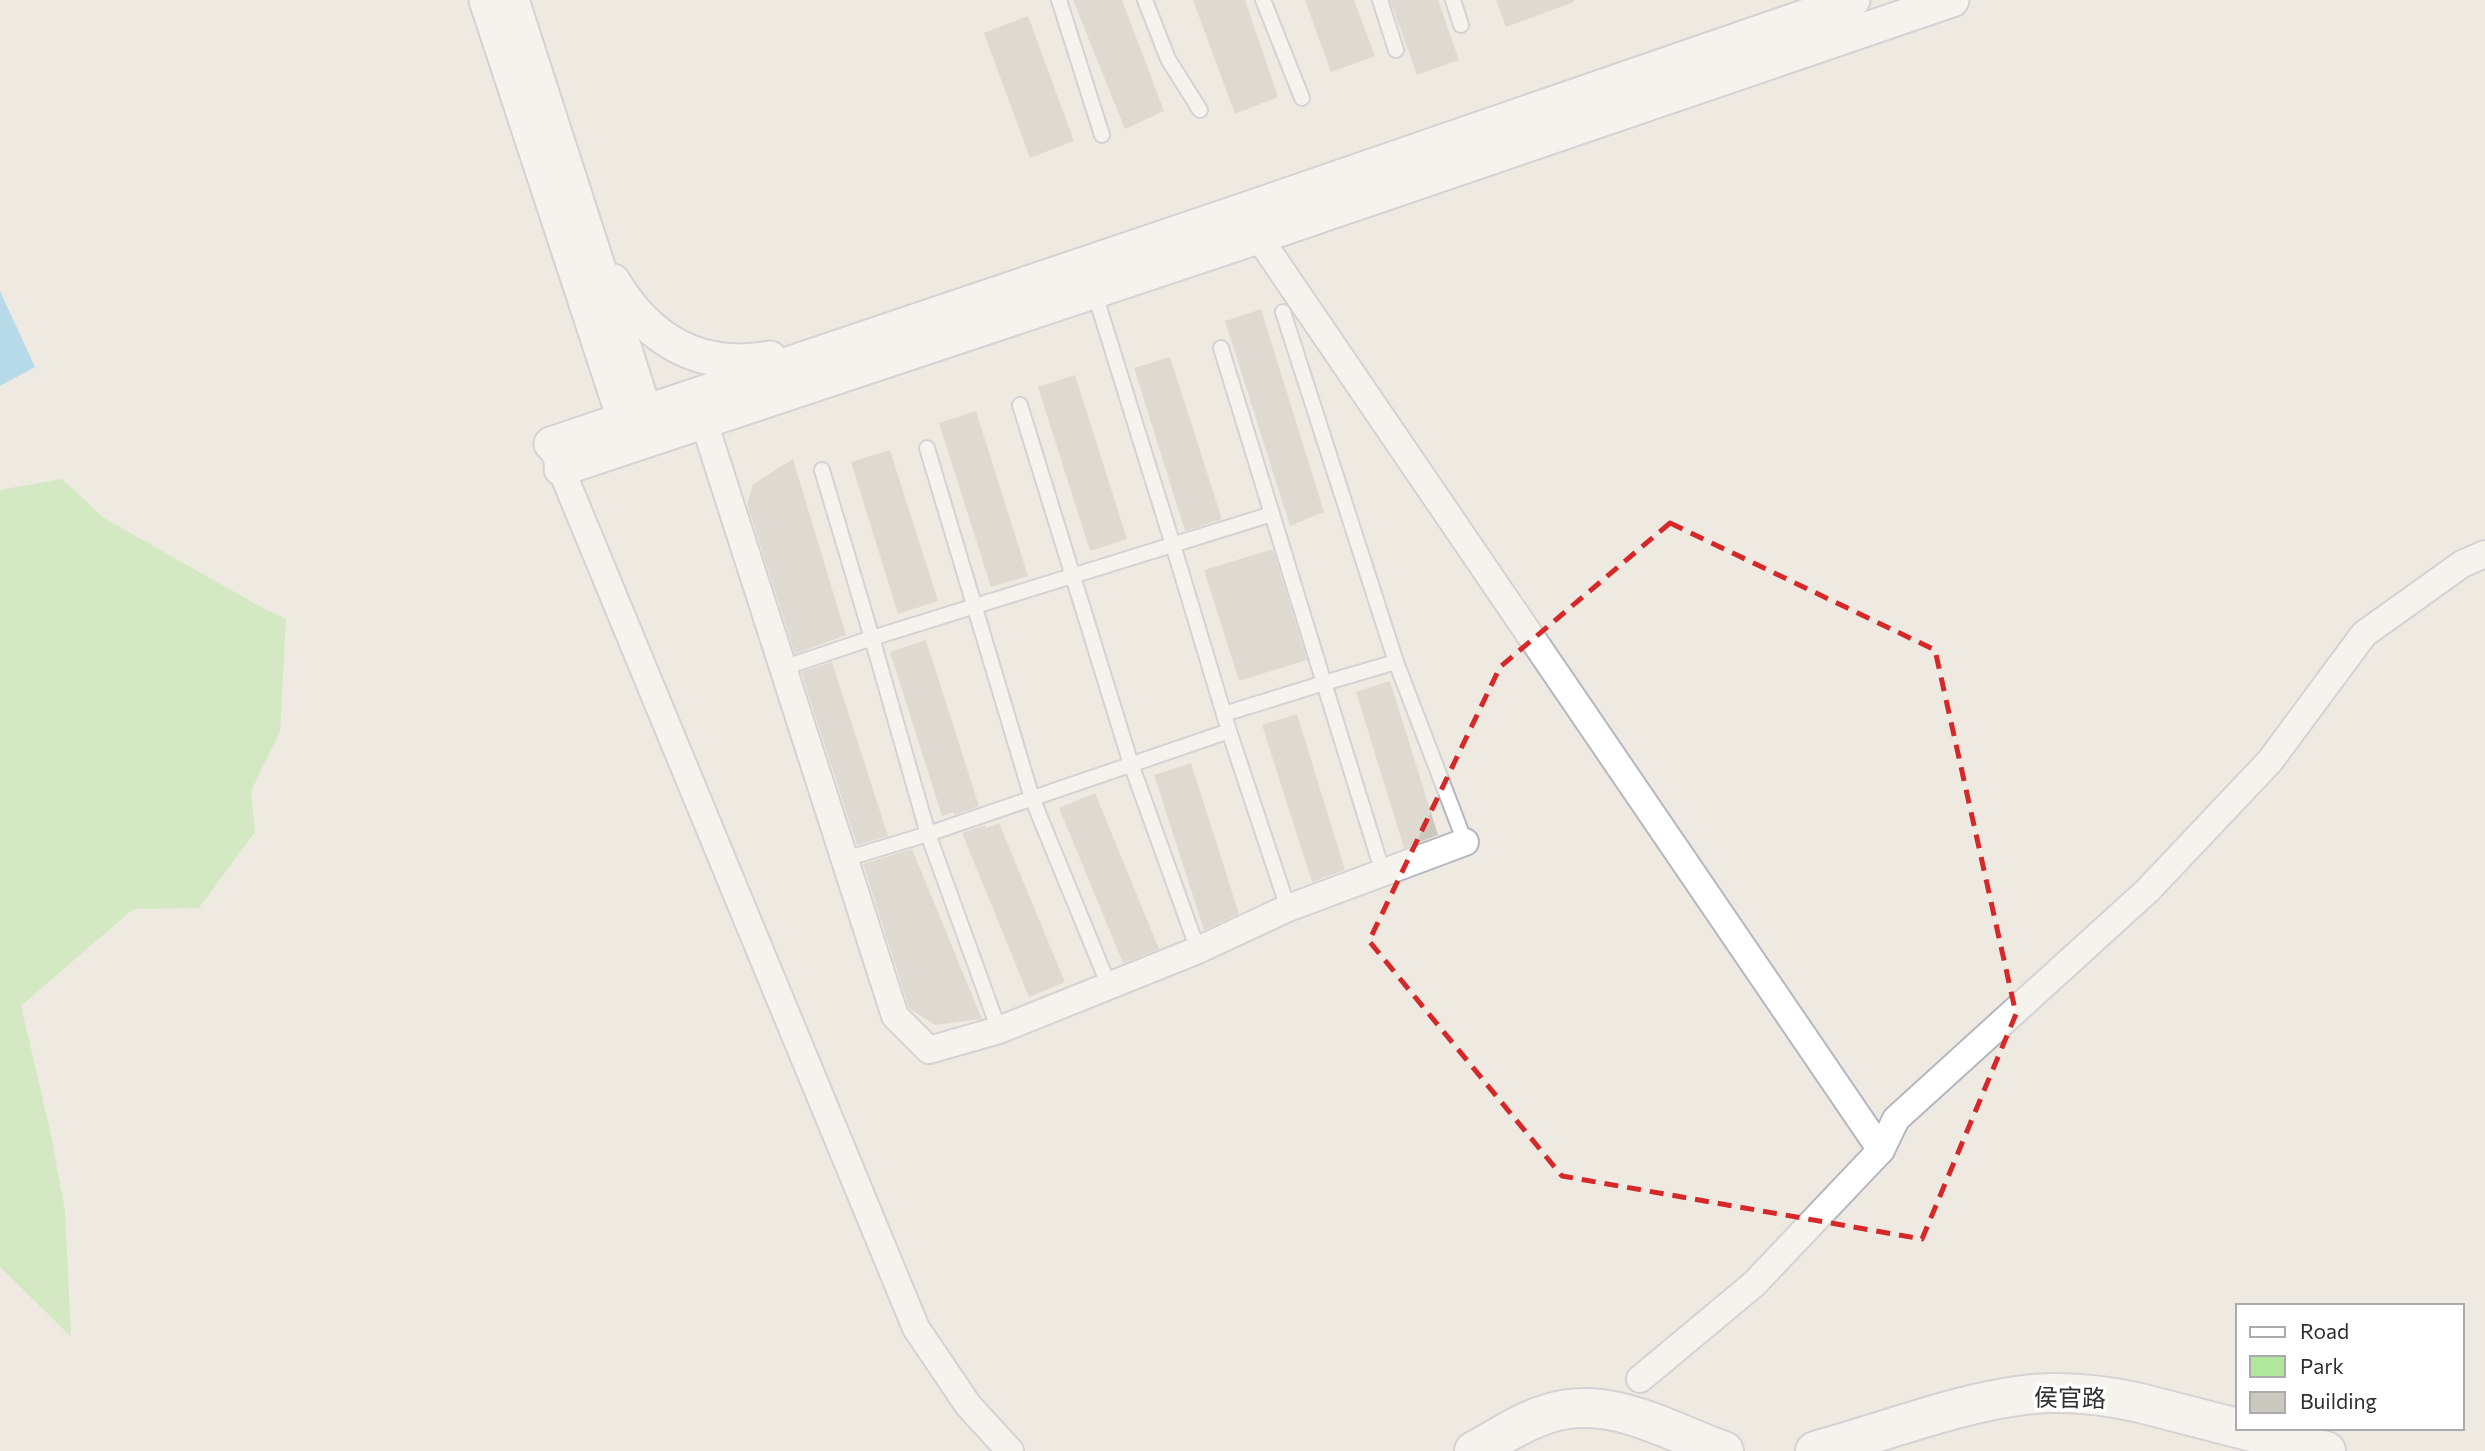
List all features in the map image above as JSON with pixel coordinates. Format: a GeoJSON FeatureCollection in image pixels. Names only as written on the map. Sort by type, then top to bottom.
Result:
{"type":"FeatureCollection","features":[{"type":"Feature","properties":{"kind":"main road","name":"侯官路"},"geometry":{"type":"LineString","coordinates":[[1815,1451],[1965,1408],[2033,1394],[2068,1393],[2116,1397],[2248,1445]]}},
{"type":"Feature","properties":{"kind":"main road"},"geometry":{"type":"LineString","coordinates":[[1474,1451],[1521,1424],[1549,1413],[1580,1407],[1601,1407],[1621,1411],[1724,1451]]}},
{"type":"Feature","properties":{"kind":"main road","name":"侯官路"},"geometry":{"type":"LineString","coordinates":[[1896,1451],[2008,1422],[2061,1418],[2128,1423],[2248,1445],[2326,1451]]}},
{"type":"Feature","properties":{"kind":"main road"},"geometry":{"type":"LineString","coordinates":[[1516,1451],[1544,1439],[1589,1431],[1612,1434],[1659,1451]]}},
{"type":"Feature","properties":{"kind":"street"},"geometry":{"type":"LineString","coordinates":[[486,0],[639,428]]}},
{"type":"Feature","properties":{"kind":"street"},"geometry":{"type":"LineString","coordinates":[[512,0],[591,243],[639,428]]}},
{"type":"Feature","properties":{"kind":"street"},"geometry":{"type":"LineString","coordinates":[[1249,224],[1789,16],[1853,0]]}},
{"type":"Feature","properties":{"kind":"street"},"geometry":{"type":"LineString","coordinates":[[639,428],[704,422],[1089,277],[1952,0]]}},
{"type":"Feature","properties":{"kind":"street"},"geometry":{"type":"LineString","coordinates":[[1249,224],[1881,1150]]}},
{"type":"Feature","properties":{"kind":"street"},"geometry":{"type":"LineString","coordinates":[[591,243],[631,309],[643,322],[655,332],[698,355],[727,360],[758,360],[845,344],[1089,277]]}},
{"type":"Feature","properties":{"kind":"street"},"geometry":{"type":"LineString","coordinates":[[845,344],[639,428],[556,457],[916,1328],[968,1405],[1010,1451]]}},
{"type":"Feature","properties":{"kind":"street"},"geometry":{"type":"LineString","coordinates":[[704,422],[895,1016],[929,1050],[999,1030],[1198,950],[1288,908],[1465,842]]}},
{"type":"Feature","properties":{"kind":"street"},"geometry":{"type":"LineString","coordinates":[[1640,1379],[1754,1284],[1881,1150],[1896,1119],[2147,891],[2270,761],[2364,634],[2462,564],[2485,554]]}},
{"type":"Feature","properties":{"kind":"lane"},"geometry":{"type":"LineString","coordinates":[[1059,0],[1102,135]]}},
{"type":"Feature","properties":{"kind":"lane"},"geometry":{"type":"LineString","coordinates":[[1144,0],[1168,59],[1200,110]]}},
{"type":"Feature","properties":{"kind":"lane"},"geometry":{"type":"LineString","coordinates":[[1263,0],[1302,98]]}},
{"type":"Feature","properties":{"kind":"lane"},"geometry":{"type":"LineString","coordinates":[[1380,0],[1396,50]]}},
{"type":"Feature","properties":{"kind":"lane"},"geometry":{"type":"LineString","coordinates":[[1453,0],[1461,25]]}},
{"type":"Feature","properties":{"kind":"lane"},"geometry":{"type":"LineString","coordinates":[[1089,277],[1229,731],[1288,908]]}},
{"type":"Feature","properties":{"kind":"lane"},"geometry":{"type":"LineString","coordinates":[[1283,312],[1396,663],[1465,842]]}},
{"type":"Feature","properties":{"kind":"lane"},"geometry":{"type":"LineString","coordinates":[[1220,348],[1383,873]]}},
{"type":"Feature","properties":{"kind":"lane"},"geometry":{"type":"LineString","coordinates":[[1020,405],[1131,764],[1198,950]]}},
{"type":"Feature","properties":{"kind":"lane"},"geometry":{"type":"LineString","coordinates":[[927,448],[1032,798],[1109,986]]}},
{"type":"Feature","properties":{"kind":"lane"},"geometry":{"type":"LineString","coordinates":[[822,470],[928,834],[999,1030]]}},
{"type":"Feature","properties":{"kind":"lane"},"geometry":{"type":"LineString","coordinates":[[783,668],[1272,514]]}},
{"type":"Feature","properties":{"kind":"lane"},"geometry":{"type":"LineString","coordinates":[[1224,714],[1396,663]]}},
{"type":"Feature","properties":{"kind":"lane"},"geometry":{"type":"LineString","coordinates":[[845,859],[928,834],[1229,731]]}},
{"type":"Feature","properties":{"kind":"highlighted area"},"geometry":{"type":"Polygon","coordinates":[[[1670,523],[1935,650],[2016,1014],[1922,1239],[1562,1176],[1369,941],[1500,667],[1670,523]]]}},
{"type":"Feature","properties":{"kind":"green space"},"geometry":{"type":"Polygon","coordinates":[[[62,479],[104,518],[286,619],[280,732],[251,791],[255,832],[199,908],[133,909],[21,1006],[50,1130],[65,1211],[71,1337],[0,1267],[0,490],[62,479]]]}},
{"type":"Feature","properties":{"kind":"water"},"geometry":{"type":"Polygon","coordinates":[[[0,291],[35,367],[0,386],[0,291]]]}},
{"type":"Feature","properties":{"kind":"building"},"geometry":{"type":"Polygon","coordinates":[[[1073,0],[1122,0],[1164,111],[1125,129],[1073,0]]]}},
{"type":"Feature","properties":{"kind":"building"},"geometry":{"type":"Polygon","coordinates":[[[1193,0],[1245,0],[1278,97],[1235,114],[1193,0]]]}},
{"type":"Feature","properties":{"kind":"building"},"geometry":{"type":"Polygon","coordinates":[[[1305,0],[1354,0],[1375,56],[1331,72],[1305,0]]]}},
{"type":"Feature","properties":{"kind":"building"},"geometry":{"type":"Polygon","coordinates":[[[1390,0],[1438,0],[1459,60],[1417,75],[1390,0]]]}},
{"type":"Feature","properties":{"kind":"building"},"geometry":{"type":"Polygon","coordinates":[[[1496,0],[1574,0],[1574,2],[1506,27],[1496,0]]]}},
{"type":"Feature","properties":{"kind":"building"},"geometry":{"type":"Polygon","coordinates":[[[1028,16],[1074,141],[1030,158],[984,33],[1028,16]]]}},
{"type":"Feature","properties":{"kind":"building"},"geometry":{"type":"Polygon","coordinates":[[[1261,309],[1324,512],[1290,526],[1225,321],[1261,309]]]}},
{"type":"Feature","properties":{"kind":"building"},"geometry":{"type":"Polygon","coordinates":[[[1170,357],[1222,519],[1185,531],[1134,368],[1170,357]]]}},
{"type":"Feature","properties":{"kind":"building"},"geometry":{"type":"Polygon","coordinates":[[[1075,375],[1127,539],[1090,551],[1038,387],[1075,375]]]}},
{"type":"Feature","properties":{"kind":"building"},"geometry":{"type":"Polygon","coordinates":[[[976,411],[1028,576],[991,587],[939,423],[976,411]]]}},
{"type":"Feature","properties":{"kind":"building"},"geometry":{"type":"Polygon","coordinates":[[[890,450],[938,601],[898,614],[851,462],[890,450]]]}},
{"type":"Feature","properties":{"kind":"building"},"geometry":{"type":"Polygon","coordinates":[[[793,459],[846,635],[795,654],[747,504],[753,484],[793,459]]]}},
{"type":"Feature","properties":{"kind":"building"},"geometry":{"type":"Polygon","coordinates":[[[1273,549],[1307,660],[1239,681],[1204,570],[1273,549]]]}},
{"type":"Feature","properties":{"kind":"building"},"geometry":{"type":"Polygon","coordinates":[[[926,640],[979,806],[954,815],[953,812],[942,816],[890,652],[926,640]]]}},
{"type":"Feature","properties":{"kind":"building"},"geometry":{"type":"Polygon","coordinates":[[[832,662],[888,836],[857,845],[801,672],[832,662]]]}},
{"type":"Feature","properties":{"kind":"building"},"geometry":{"type":"Polygon","coordinates":[[[1390,681],[1438,835],[1404,848],[1356,692],[1390,681]]]}},
{"type":"Feature","properties":{"kind":"building"},"geometry":{"type":"Polygon","coordinates":[[[1297,714],[1345,870],[1312,882],[1262,725],[1297,714]]]}},
{"type":"Feature","properties":{"kind":"building"},"geometry":{"type":"Polygon","coordinates":[[[1191,763],[1239,914],[1204,930],[1154,775],[1191,763]]]}},
{"type":"Feature","properties":{"kind":"building"},"geometry":{"type":"Polygon","coordinates":[[[1095,793],[1159,949],[1123,963],[1059,808],[1095,793]]]}},
{"type":"Feature","properties":{"kind":"building"},"geometry":{"type":"Polygon","coordinates":[[[999,823],[1065,982],[1029,997],[962,833],[999,823]]]}},
{"type":"Feature","properties":{"kind":"building"},"geometry":{"type":"Polygon","coordinates":[[[912,849],[982,1019],[935,1025],[909,1008],[863,864],[912,849]]]}}]}
